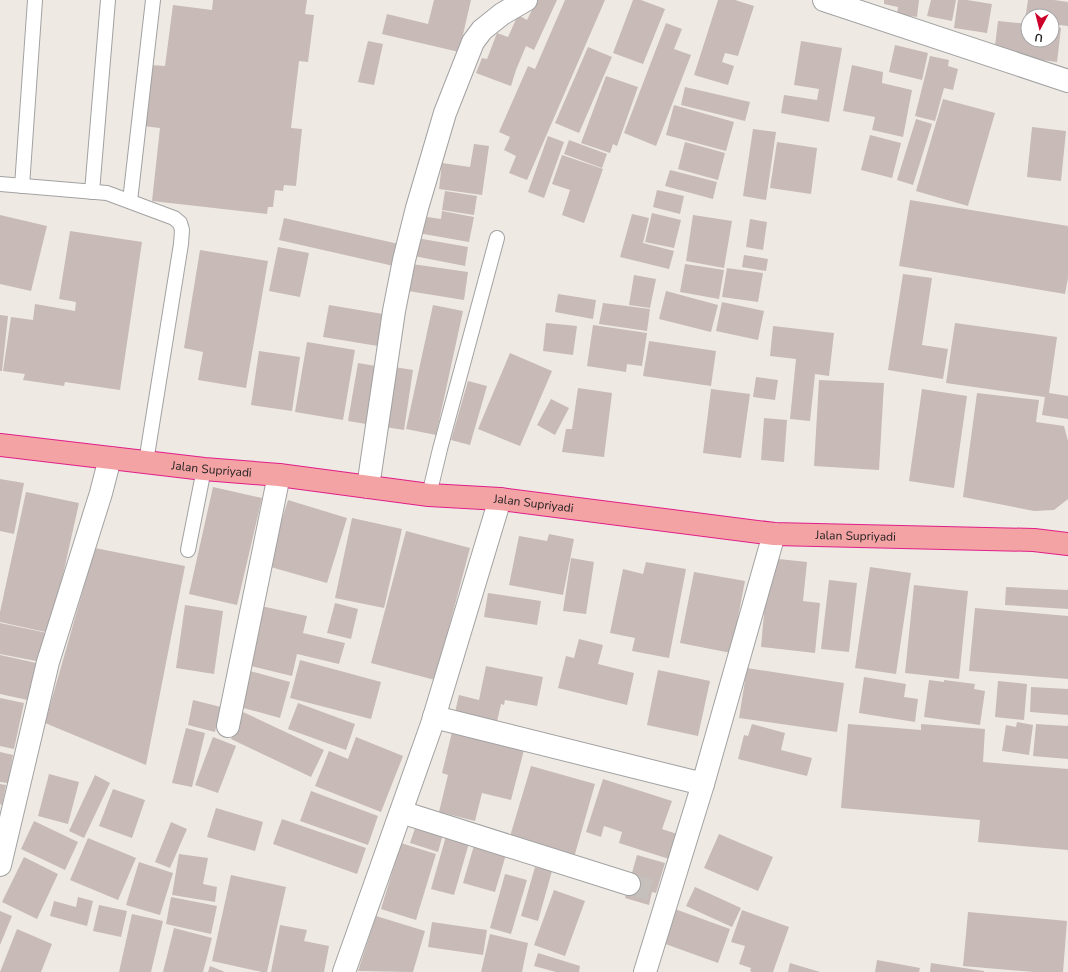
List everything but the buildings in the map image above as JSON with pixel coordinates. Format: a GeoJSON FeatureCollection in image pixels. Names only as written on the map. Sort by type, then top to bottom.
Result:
{"type":"FeatureCollection","features":[{"type":"Feature","properties":{"kind":"highway","name":"Jalan Supriyadi"},"geometry":{"type":"LineString","coordinates":[[0,445],[146,462],[279,475],[429,495],[500,499],[774,534],[1034,540],[1068,544]]}},
{"type":"Feature","properties":{"kind":"street"},"geometry":{"type":"LineString","coordinates":[[368,487],[395,303],[417,208],[445,113],[473,42],[482,30],[502,14],[526,0]]}},
{"type":"Feature","properties":{"kind":"street"},"geometry":{"type":"LineString","coordinates":[[824,0],[1068,80]]}},
{"type":"Feature","properties":{"kind":"street"},"geometry":{"type":"LineString","coordinates":[[0,865],[48,662],[101,493],[110,458]]}},
{"type":"Feature","properties":{"kind":"street"},"geometry":{"type":"LineString","coordinates":[[228,726],[279,475]]}},
{"type":"Feature","properties":{"kind":"street"},"geometry":{"type":"LineString","coordinates":[[344,972],[434,717],[500,499]]}},
{"type":"Feature","properties":{"kind":"street"},"geometry":{"type":"LineString","coordinates":[[645,972],[663,894],[703,784],[774,534]]}},
{"type":"Feature","properties":{"kind":"street"},"geometry":{"type":"LineString","coordinates":[[434,717],[703,784]]}},
{"type":"Feature","properties":{"kind":"street"},"geometry":{"type":"LineString","coordinates":[[401,812],[629,884]]}},
{"type":"Feature","properties":{"kind":"lane"},"geometry":{"type":"LineString","coordinates":[[22,186],[35,0]]}},
{"type":"Feature","properties":{"kind":"lane"},"geometry":{"type":"LineString","coordinates":[[92,192],[108,0]]}},
{"type":"Feature","properties":{"kind":"lane"},"geometry":{"type":"LineString","coordinates":[[130,201],[154,0]]}},
{"type":"Feature","properties":{"kind":"lane"},"geometry":{"type":"LineString","coordinates":[[0,184],[107,193],[174,218],[180,223],[182,230],[180,252],[146,462]]}},
{"type":"Feature","properties":{"kind":"lane"},"geometry":{"type":"LineString","coordinates":[[429,495],[497,238]]}},
{"type":"Feature","properties":{"kind":"lane"},"geometry":{"type":"LineString","coordinates":[[188,550],[204,468]]}},
{"type":"Feature","properties":{"kind":"tunnel"},"geometry":{"type":"LineString","coordinates":[[629,884],[657,892]]}}]}
